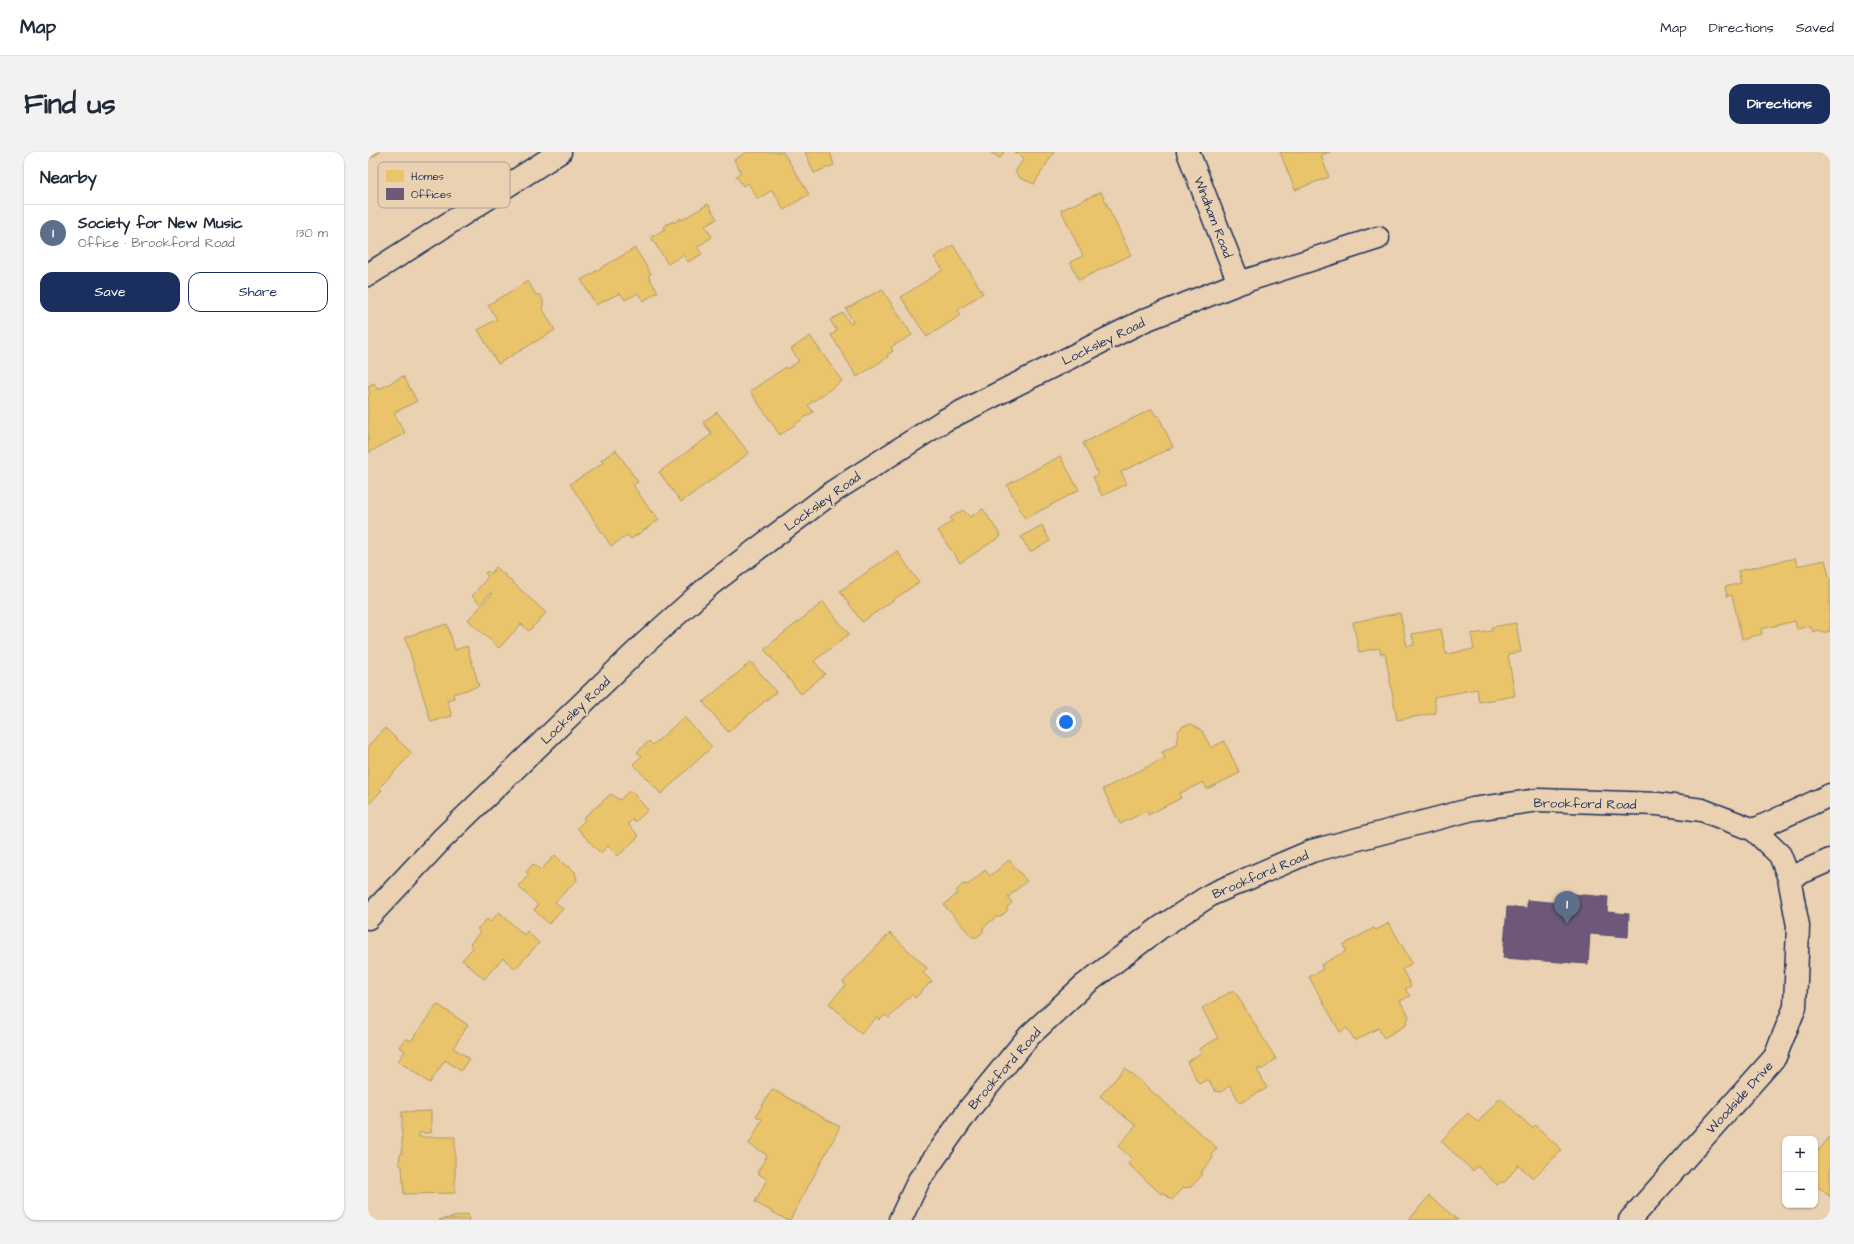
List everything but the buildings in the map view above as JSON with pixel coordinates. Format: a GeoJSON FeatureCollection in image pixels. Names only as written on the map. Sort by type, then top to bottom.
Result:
{"type":"FeatureCollection","features":[{"type":"Feature","properties":{"kind":"street"},"geometry":{"type":"LineString","coordinates":[[510,184],[560,152]]}},
{"type":"Feature","properties":{"kind":"street","name":"Windham Road"},"geometry":{"type":"LineString","coordinates":[[1188,152],[1239,283]]}},
{"type":"Feature","properties":{"kind":"street"},"geometry":{"type":"LineString","coordinates":[[368,275],[473,208]]}},
{"type":"Feature","properties":{"kind":"street","name":"Locksley Road"},"geometry":{"type":"LineString","coordinates":[[368,918],[442,839],[644,644],[711,584],[834,491],[944,420],[1145,320],[1239,283],[1378,238]]}},
{"type":"Feature","properties":{"kind":"street"},"geometry":{"type":"LineString","coordinates":[[1754,830],[1830,795]]}},
{"type":"Feature","properties":{"kind":"street","name":"Brookford Road"},"geometry":{"type":"LineString","coordinates":[[900,1220],[919,1180],[970,1108],[1029,1036],[1083,986],[1161,927],[1212,894],[1312,851],[1473,809],[1538,800],[1658,804],[1702,810],[1754,830],[1780,855],[1789,878]]}},
{"type":"Feature","properties":{"kind":"street"},"geometry":{"type":"LineString","coordinates":[[1789,878],[1830,860]]}},
{"type":"Feature","properties":{"kind":"street","name":"Woodside Drive"},"geometry":{"type":"LineString","coordinates":[[1630,1220],[1775,1057],[1795,1007],[1798,926],[1789,878]]}},
{"type":"Feature","properties":{"kind":"place","name":"Society for New Music"},"geometry":{"type":"Point","coordinates":[1567,924]}}]}
